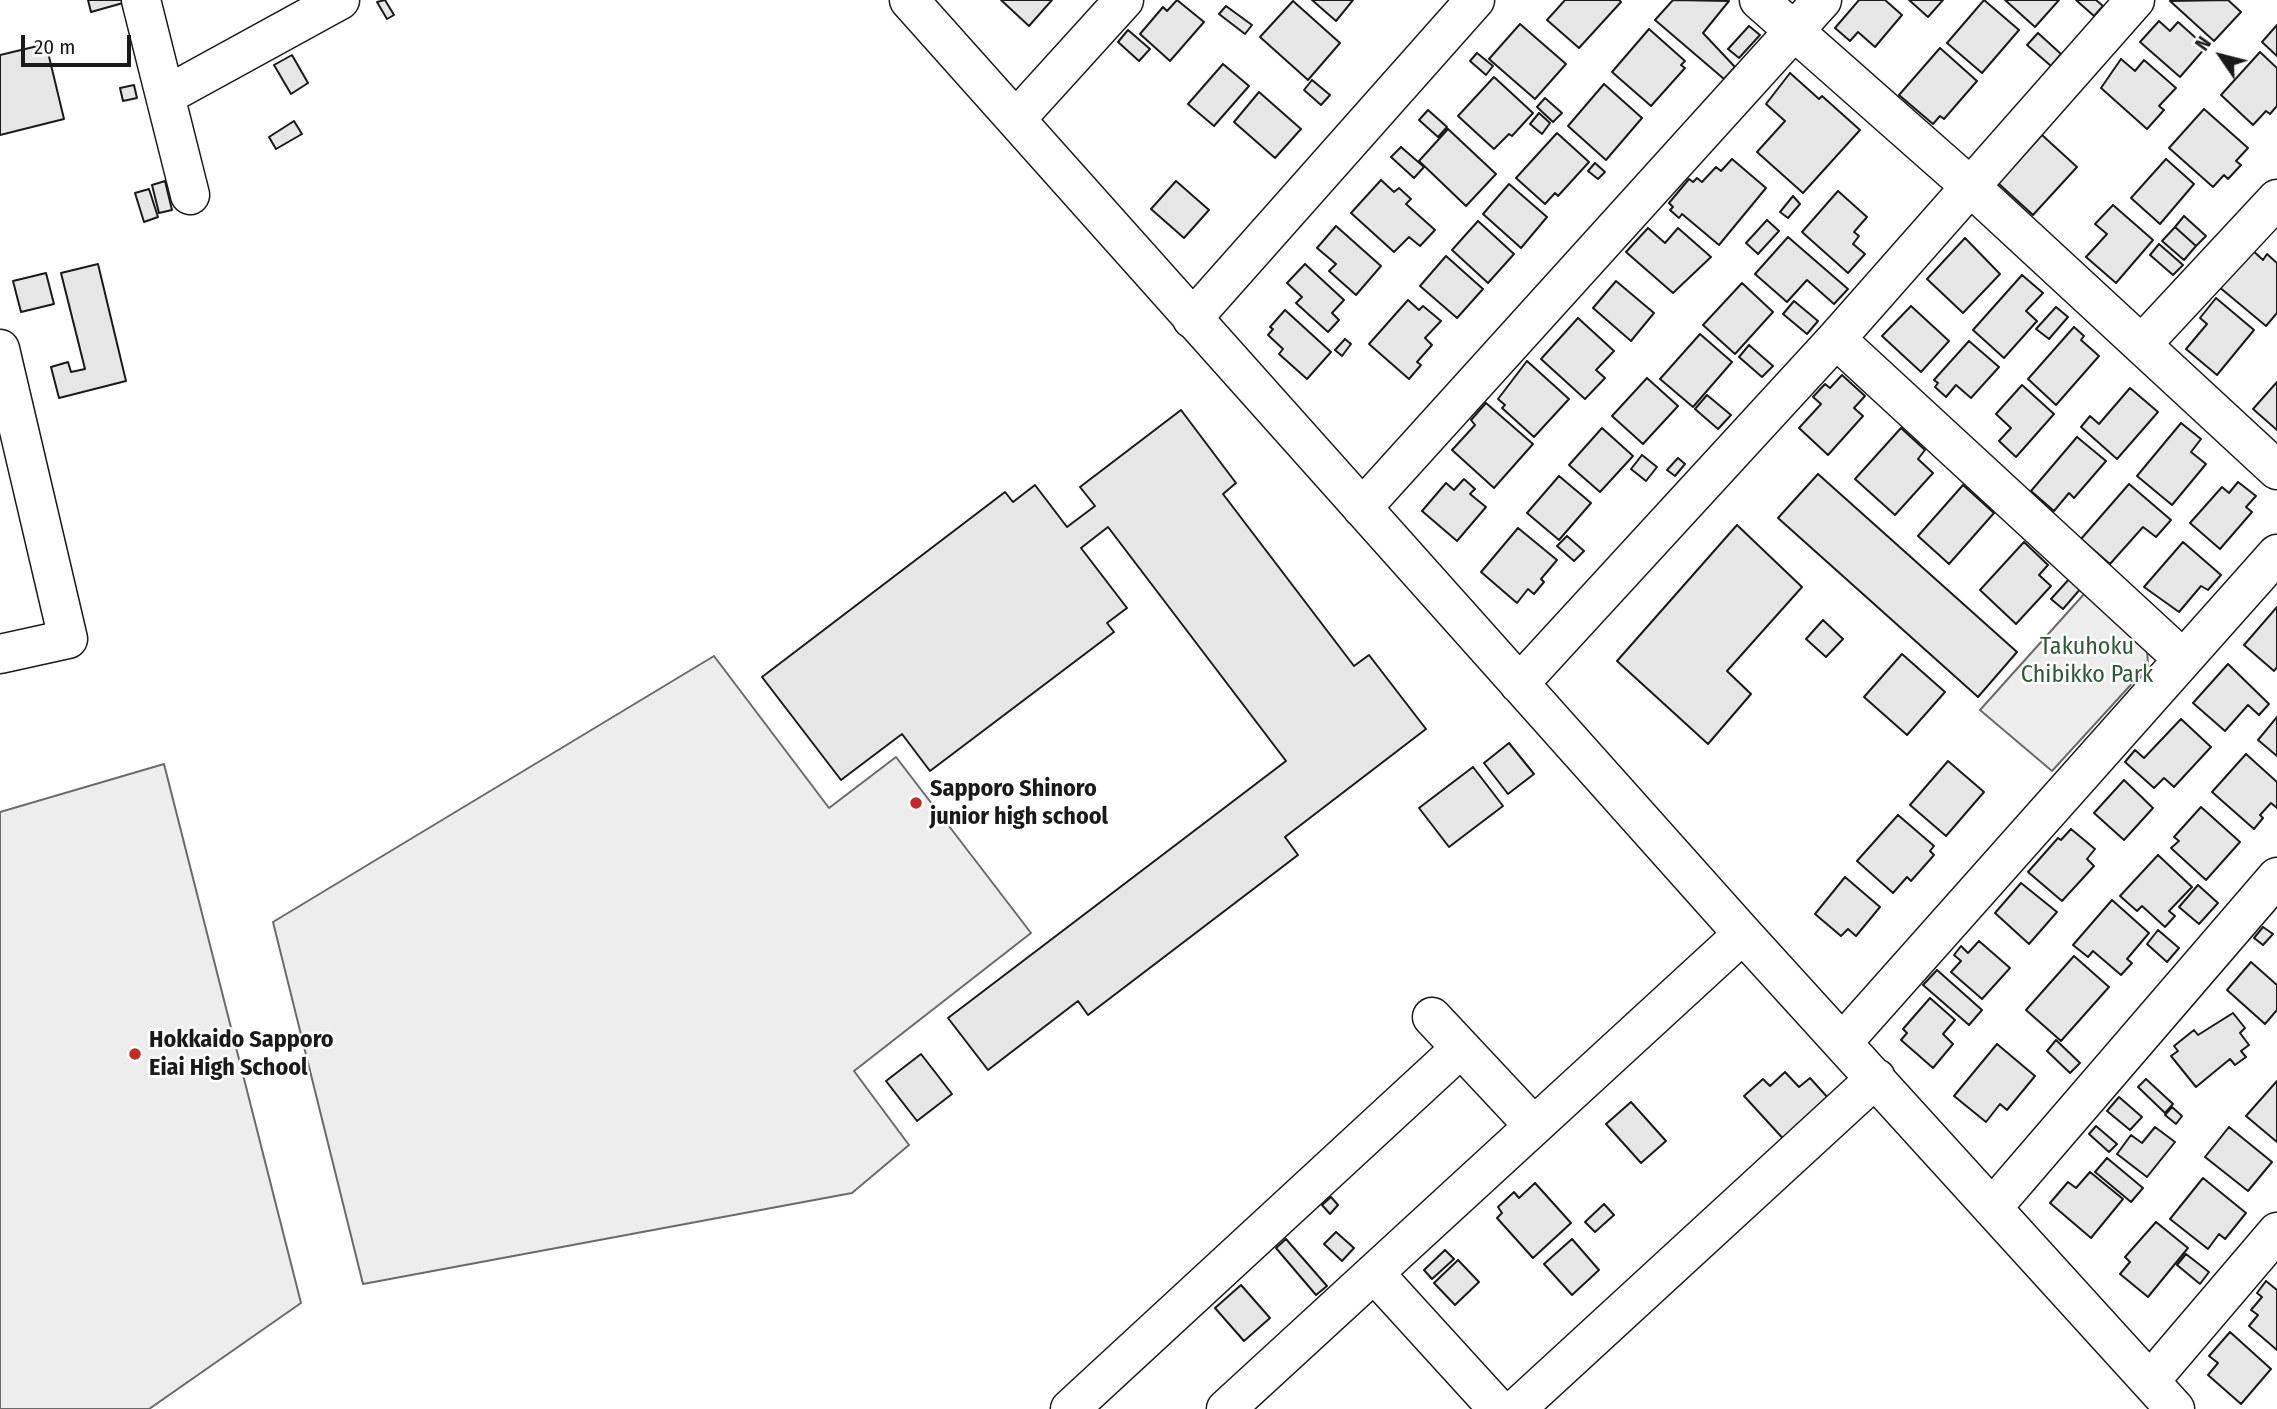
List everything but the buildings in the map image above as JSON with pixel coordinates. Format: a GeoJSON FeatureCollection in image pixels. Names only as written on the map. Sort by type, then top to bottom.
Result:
{"type":"FeatureCollection","features":[{"type":"Feature","properties":{"kind":"street"},"geometry":{"type":"LineString","coordinates":[[141,0],[190,195]]}},
{"type":"Feature","properties":{"kind":"street"},"geometry":{"type":"LineString","coordinates":[[165,96],[340,0]]}},
{"type":"Feature","properties":{"kind":"street"},"geometry":{"type":"LineString","coordinates":[[909,0],[1743,934],[2175,1409]]}},
{"type":"Feature","properties":{"kind":"street"},"geometry":{"type":"LineString","coordinates":[[1016,119],[1124,0]]}},
{"type":"Feature","properties":{"kind":"street"},"geometry":{"type":"LineString","coordinates":[[1192,319],[1475,0]]}},
{"type":"Feature","properties":{"kind":"street"},"geometry":{"type":"LineString","coordinates":[[1759,0],[2143,343],[2277,470]]}},
{"type":"Feature","properties":{"kind":"street"},"geometry":{"type":"LineString","coordinates":[[1362,508],[1822,0]]}},
{"type":"Feature","properties":{"kind":"street"},"geometry":{"type":"LineString","coordinates":[[1519,684],[1836,340],[2135,0]]}},
{"type":"Feature","properties":{"kind":"street"},"geometry":{"type":"LineString","coordinates":[[2143,343],[2272,215]]}},
{"type":"Feature","properties":{"kind":"street"},"geometry":{"type":"LineString","coordinates":[[1836,340],[2183,659]]}},
{"type":"Feature","properties":{"kind":"street"},"geometry":{"type":"LineString","coordinates":[[0,349],[68,639],[0,654]]}},
{"type":"Feature","properties":{"kind":"street"},"geometry":{"type":"LineString","coordinates":[[1842,1044],[2277,554]]}},
{"type":"Feature","properties":{"kind":"street"},"geometry":{"type":"LineString","coordinates":[[1992,1208],[2277,877]]}},
{"type":"Feature","properties":{"kind":"street"},"geometry":{"type":"LineString","coordinates":[[1226,1409],[1743,934]]}},
{"type":"Feature","properties":{"kind":"street"},"geometry":{"type":"LineString","coordinates":[[1432,1017],[1534,1126]]}},
{"type":"Feature","properties":{"kind":"street"},"geometry":{"type":"LineString","coordinates":[[1070,1409],[1461,1048]]}},
{"type":"Feature","properties":{"kind":"street"},"geometry":{"type":"LineString","coordinates":[[1516,1409],[1876,1078]]}},
{"type":"Feature","properties":{"kind":"street"},"geometry":{"type":"LineString","coordinates":[[2150,1381],[2277,1232]]}},
{"type":"Feature","properties":{"kind":"street"},"geometry":{"type":"LineString","coordinates":[[1374,1273],[1498,1409]]}},
{"type":"Feature","properties":{"kind":"green space","name":"Takuhoku Chibikko Park"},"geometry":{"type":"Polygon","coordinates":[[[2085,593],[2147,648],[2148,666],[2052,771],[1980,710],[2085,593]]]}},
{"type":"Feature","properties":{"kind":"green space"},"geometry":{"type":"Polygon","coordinates":[[[714,656],[829,808],[896,757],[1031,933],[854,1071],[909,1145],[852,1193],[363,1284],[273,922],[714,656]]]}},
{"type":"Feature","properties":{"kind":"green space","name":"Hokkaido Sapporo Eiai High School"},"geometry":{"type":"Polygon","coordinates":[[[164,764],[301,1303],[149,1409],[0,1409],[0,812],[164,764]]]}},
{"type":"Feature","properties":{"kind":"place","name":"Sapporo Shinoro junior high school"},"geometry":{"type":"Point","coordinates":[916,803]}},
{"type":"Feature","properties":{"kind":"place","name":"Hokkaido Sapporo Eiai High School"},"geometry":{"type":"Point","coordinates":[135,1054]}}]}
